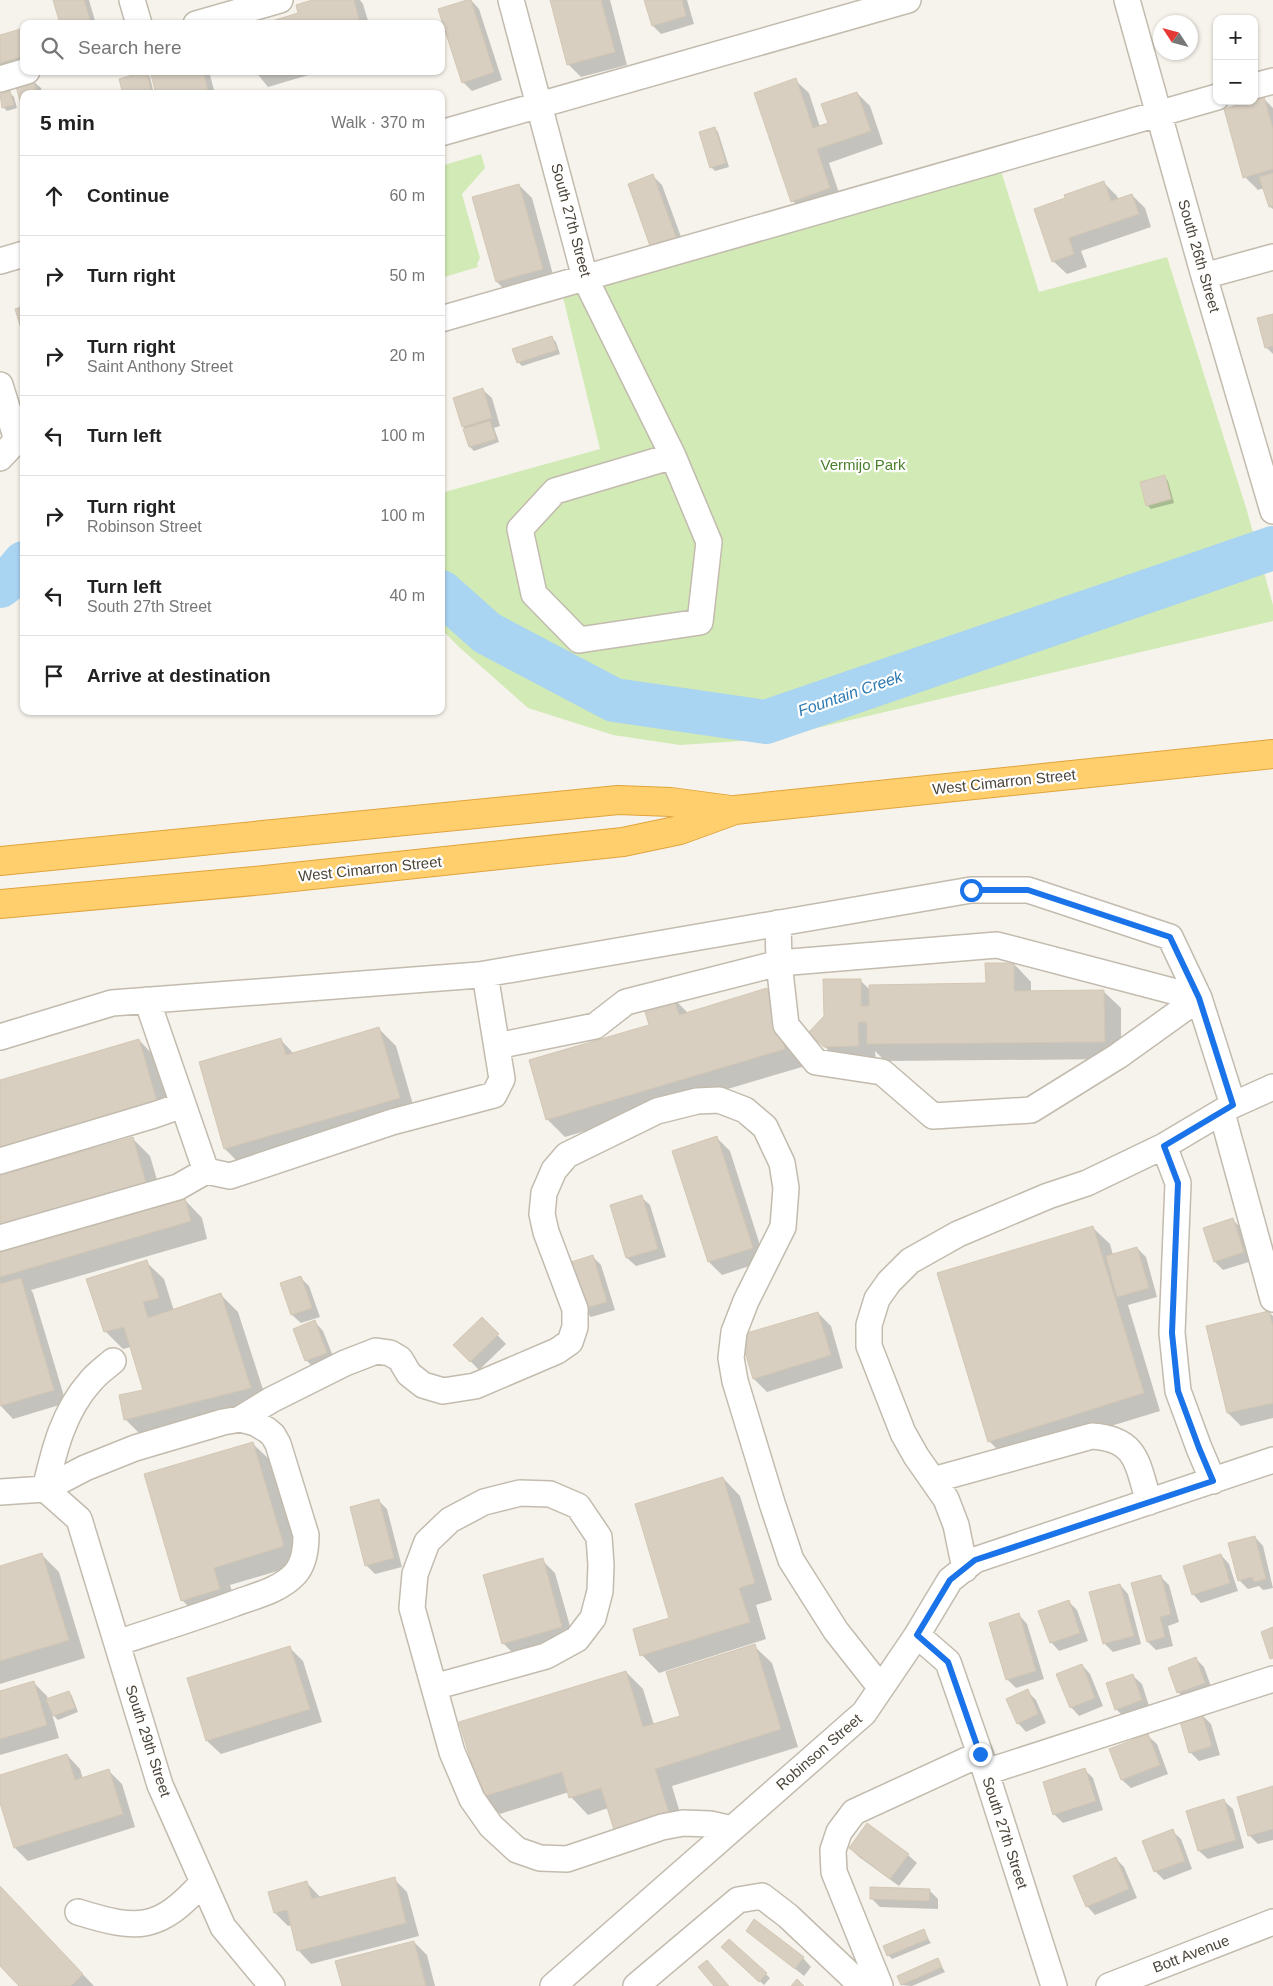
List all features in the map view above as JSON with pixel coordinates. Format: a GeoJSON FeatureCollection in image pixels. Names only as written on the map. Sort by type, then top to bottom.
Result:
{"type":"FeatureCollection","features":[{"type":"Feature","properties":{"kind":"highway","name":"West Cimarron Street"},"geometry":{"type":"LineString","coordinates":[[0,861],[618,800],[672,802],[735,810],[1273,754]]}},
{"type":"Feature","properties":{"kind":"highway","name":"West Cimarron Street"},"geometry":{"type":"LineString","coordinates":[[0,904],[265,880],[623,842],[680,830],[735,810]]}},
{"type":"Feature","properties":{"kind":"street"},"geometry":{"type":"LineString","coordinates":[[132,0],[138,20]]}},
{"type":"Feature","properties":{"kind":"street","name":"South 27th Street"},"geometry":{"type":"LineString","coordinates":[[511,0],[585,278],[673,456],[709,542],[700,622],[579,640],[534,594],[520,529],[555,492],[673,456]]}},
{"type":"Feature","properties":{"kind":"street"},"geometry":{"type":"LineString","coordinates":[[445,132],[908,0]]}},
{"type":"Feature","properties":{"kind":"street","name":"South 26th Street"},"geometry":{"type":"LineString","coordinates":[[1127,0],[1204,276],[1271,504]]}},
{"type":"Feature","properties":{"kind":"street"},"geometry":{"type":"LineString","coordinates":[[209,20],[270,1]]}},
{"type":"Feature","properties":{"kind":"street"},"geometry":{"type":"LineString","coordinates":[[0,79],[20,73]]}},
{"type":"Feature","properties":{"kind":"street"},"geometry":{"type":"LineString","coordinates":[[1258,85],[1273,80]]}},
{"type":"Feature","properties":{"kind":"street"},"geometry":{"type":"LineString","coordinates":[[445,318],[1213,98]]}},
{"type":"Feature","properties":{"kind":"street"},"geometry":{"type":"LineString","coordinates":[[0,261],[20,255]]}},
{"type":"Feature","properties":{"kind":"street"},"geometry":{"type":"LineString","coordinates":[[1204,276],[1273,257]]}},
{"type":"Feature","properties":{"kind":"street"},"geometry":{"type":"LineString","coordinates":[[0,385],[20,439],[0,458]]}},
{"type":"Feature","properties":{"kind":"street"},"geometry":{"type":"LineString","coordinates":[[0,1037],[112,1003],[485,974],[971,890],[1028,890],[1170,937],[1199,998],[1273,1299]]}},
{"type":"Feature","properties":{"kind":"street"},"geometry":{"type":"LineString","coordinates":[[778,923],[779,963],[786,1025],[816,1062],[882,1072],[933,1116],[1031,1110],[1118,1056],[1199,998]]}},
{"type":"Feature","properties":{"kind":"street"},"geometry":{"type":"LineString","coordinates":[[497,1046],[595,1026],[626,1002],[779,963],[997,945],[1199,998]]}},
{"type":"Feature","properties":{"kind":"street"},"geometry":{"type":"LineString","coordinates":[[0,1238],[178,1187],[206,1171],[230,1176],[392,1122],[494,1094],[502,1079],[485,974]]}},
{"type":"Feature","properties":{"kind":"street"},"geometry":{"type":"LineString","coordinates":[[147,1000],[206,1171]]}},
{"type":"Feature","properties":{"kind":"street"},"geometry":{"type":"LineString","coordinates":[[965,1568],[956,1525],[946,1499],[903,1433],[869,1346],[869,1324],[878,1299],[889,1282],[910,1261],[958,1234],[1048,1196],[1087,1183],[1164,1146],[1227,1109],[1273,1087]]}},
{"type":"Feature","properties":{"kind":"street"},"geometry":{"type":"LineString","coordinates":[[0,1492],[45,1489],[85,1468],[135,1448],[223,1422],[240,1419],[271,1400],[344,1363],[376,1351],[390,1353],[400,1359],[409,1374],[424,1385],[443,1391],[475,1386],[556,1351],[570,1342],[575,1327],[575,1309],[546,1232],[542,1214],[544,1193],[554,1170],[567,1155],[657,1111],[697,1101],[719,1100],[745,1110],[765,1127],[782,1163],[786,1188],[783,1227],[746,1301],[734,1332],[731,1358],[735,1381],[772,1503],[792,1560],[836,1630],[881,1688]]}},
{"type":"Feature","properties":{"kind":"street"},"geometry":{"type":"LineString","coordinates":[[0,1161],[183,1105]]}},
{"type":"Feature","properties":{"kind":"street"},"geometry":{"type":"LineString","coordinates":[[1164,1146],[1178,1183],[1172,1333],[1178,1391],[1213,1481]]}},
{"type":"Feature","properties":{"kind":"street"},"geometry":{"type":"LineString","coordinates":[[45,1489],[55,1446],[72,1406],[90,1381],[113,1361]]}},
{"type":"Feature","properties":{"kind":"street"},"geometry":{"type":"LineString","coordinates":[[117,1643],[183,1622],[266,1592],[285,1583],[296,1572],[303,1559],[306,1535],[278,1444],[273,1435],[267,1430],[255,1423],[240,1419]]}},
{"type":"Feature","properties":{"kind":"street"},"geometry":{"type":"LineString","coordinates":[[933,1480],[1092,1436],[1105,1437],[1122,1443],[1132,1452],[1149,1502]]}},
{"type":"Feature","properties":{"kind":"street","name":"Robinson Street"},"geometry":{"type":"LineString","coordinates":[[553,1986],[864,1714],[917,1635],[950,1580],[975,1560],[1273,1460]]}},
{"type":"Feature","properties":{"kind":"street","name":"South 29th Street"},"geometry":{"type":"LineString","coordinates":[[45,1489],[79,1519],[160,1785],[222,1927],[272,1986]]}},
{"type":"Feature","properties":{"kind":"street"},"geometry":{"type":"LineString","coordinates":[[434,1688],[546,1656],[577,1639],[592,1618],[600,1591],[601,1565],[598,1537],[578,1506],[550,1494],[520,1493],[484,1502],[450,1520],[427,1542],[415,1574],[412,1608],[434,1688],[452,1752],[472,1799],[491,1826],[517,1850],[540,1858],[567,1859],[662,1827],[683,1824],[710,1824],[732,1829]]}},
{"type":"Feature","properties":{"kind":"street","name":"South 27th Street"},"geometry":{"type":"LineString","coordinates":[[917,1635],[948,1662],[983,1763],[1054,1986]]}},
{"type":"Feature","properties":{"kind":"street"},"geometry":{"type":"LineString","coordinates":[[880,1986],[834,1872],[833,1850],[839,1832],[854,1812],[983,1763],[1273,1679]]}},
{"type":"Feature","properties":{"kind":"street"},"geometry":{"type":"LineString","coordinates":[[78,1912],[114,1923],[145,1923],[163,1918],[184,1903],[203,1882]]}},
{"type":"Feature","properties":{"kind":"street"},"geometry":{"type":"LineString","coordinates":[[636,1986],[738,1900],[762,1896],[788,1916],[862,1986]]}},
{"type":"Feature","properties":{"kind":"street","name":"Bott Avenue"},"geometry":{"type":"LineString","coordinates":[[1109,1986],[1273,1922]]}},
{"type":"Feature","properties":{"kind":"green space"},"geometry":{"type":"Polygon","coordinates":[[[481,154],[485,168],[462,194],[480,258],[477,264],[478,267],[445,277],[445,165],[481,154]]]}},
{"type":"Feature","properties":{"kind":"green space","name":"Vermijo Park"},"geometry":{"type":"Polygon","coordinates":[[[1000,168],[1039,292],[1167,257],[1247,511],[1273,605],[1273,621],[770,739],[680,745],[613,735],[528,708],[445,633],[445,492],[600,449],[562,293],[645,275],[1000,168]]]}},
{"type":"Feature","properties":{"kind":"building"},"geometry":{"type":"Polygon","coordinates":[[[53,0],[84,0],[90,20],[59,20],[53,0]]]}},
{"type":"Feature","properties":{"kind":"building"},"geometry":{"type":"Polygon","coordinates":[[[312,0],[354,0],[359,20],[275,20],[298,13],[296,5],[312,0]]]}},
{"type":"Feature","properties":{"kind":"building"},"geometry":{"type":"Polygon","coordinates":[[[471,0],[494,72],[462,83],[445,31],[445,20],[442,20],[438,9],[471,0]]]}},
{"type":"Feature","properties":{"kind":"building"},"geometry":{"type":"Polygon","coordinates":[[[550,0],[601,0],[615,52],[567,65],[550,0]]]}},
{"type":"Feature","properties":{"kind":"building"},"geometry":{"type":"Polygon","coordinates":[[[644,0],[682,0],[686,16],[652,26],[644,0]]]}},
{"type":"Feature","properties":{"kind":"building"},"geometry":{"type":"Polygon","coordinates":[[[20,29],[20,57],[0,63],[0,35],[20,29]]]}},
{"type":"Feature","properties":{"kind":"building"},"geometry":{"type":"Polygon","coordinates":[[[132,75],[147,75],[151,90],[122,90],[119,79],[132,75]]]}},
{"type":"Feature","properties":{"kind":"building"},"geometry":{"type":"Polygon","coordinates":[[[151,75],[204,75],[208,90],[155,90],[151,75]]]}},
{"type":"Feature","properties":{"kind":"building"},"geometry":{"type":"Polygon","coordinates":[[[33,78],[36,90],[20,90],[20,101],[15,83],[33,78]]]}},
{"type":"Feature","properties":{"kind":"building"},"geometry":{"type":"Polygon","coordinates":[[[796,78],[813,128],[828,123],[821,104],[857,92],[871,131],[817,149],[830,188],[791,202],[754,93],[796,78]]]}},
{"type":"Feature","properties":{"kind":"building"},"geometry":{"type":"Polygon","coordinates":[[[10,91],[14,105],[2,108],[0,94],[10,91]]]}},
{"type":"Feature","properties":{"kind":"building"},"geometry":{"type":"Polygon","coordinates":[[[1264,97],[1273,129],[1273,169],[1243,178],[1224,109],[1237,105],[1258,105],[1258,99],[1264,97]]]}},
{"type":"Feature","properties":{"kind":"building"},"geometry":{"type":"Polygon","coordinates":[[[715,127],[726,163],[710,168],[699,132],[715,127]]]}},
{"type":"Feature","properties":{"kind":"building"},"geometry":{"type":"Polygon","coordinates":[[[1273,173],[1273,206],[1269,207],[1259,177],[1273,173]]]}},
{"type":"Feature","properties":{"kind":"building"},"geometry":{"type":"Polygon","coordinates":[[[653,174],[676,237],[650,246],[628,184],[653,174]]]}},
{"type":"Feature","properties":{"kind":"building"},"geometry":{"type":"Polygon","coordinates":[[[1104,181],[1111,201],[1132,194],[1139,214],[1069,238],[1074,254],[1052,262],[1034,209],[1065,198],[1064,195],[1104,181]]]}},
{"type":"Feature","properties":{"kind":"building"},"geometry":{"type":"Polygon","coordinates":[[[519,184],[543,269],[496,282],[472,197],[519,184]]]}},
{"type":"Feature","properties":{"kind":"building"},"geometry":{"type":"Polygon","coordinates":[[[20,307],[20,325],[15,309],[20,307]]]}},
{"type":"Feature","properties":{"kind":"building"},"geometry":{"type":"Polygon","coordinates":[[[1273,314],[1273,346],[1265,348],[1257,318],[1273,314]]]}},
{"type":"Feature","properties":{"kind":"building"},"geometry":{"type":"Polygon","coordinates":[[[552,336],[557,350],[517,363],[512,349],[552,336]]]}},
{"type":"Feature","properties":{"kind":"building"},"geometry":{"type":"Polygon","coordinates":[[[483,388],[492,418],[462,427],[453,398],[483,388]]]}},
{"type":"Feature","properties":{"kind":"building"},"geometry":{"type":"Polygon","coordinates":[[[490,421],[496,439],[469,447],[463,429],[490,421]]]}},
{"type":"Feature","properties":{"kind":"building"},"geometry":{"type":"Polygon","coordinates":[[[1165,475],[1171,499],[1146,506],[1140,482],[1165,475]]]}},
{"type":"Feature","properties":{"kind":"building"},"geometry":{"type":"Polygon","coordinates":[[[985,963],[1014,963],[1014,991],[1104,990],[1105,1042],[867,1044],[867,1022],[858,1022],[859,1046],[824,1047],[808,1033],[824,1016],[823,979],[861,979],[861,1006],[869,1006],[869,985],[986,983],[985,963]]]}},
{"type":"Feature","properties":{"kind":"building"},"geometry":{"type":"Polygon","coordinates":[[[767,988],[785,1049],[546,1120],[529,1060],[649,1025],[643,1005],[673,996],[679,1015],[767,988]]]}},
{"type":"Feature","properties":{"kind":"building"},"geometry":{"type":"Polygon","coordinates":[[[379,1027],[400,1098],[224,1149],[199,1062],[281,1038],[286,1055],[379,1027]]]}},
{"type":"Feature","properties":{"kind":"building"},"geometry":{"type":"Polygon","coordinates":[[[139,1039],[158,1105],[0,1151],[0,1080],[139,1039]]]}},
{"type":"Feature","properties":{"kind":"building"},"geometry":{"type":"Polygon","coordinates":[[[717,1136],[753,1248],[708,1262],[672,1151],[717,1136]]]}},
{"type":"Feature","properties":{"kind":"building"},"geometry":{"type":"Polygon","coordinates":[[[133,1137],[146,1183],[0,1225],[0,1175],[133,1137]]]}},
{"type":"Feature","properties":{"kind":"building"},"geometry":{"type":"Polygon","coordinates":[[[642,1195],[658,1249],[626,1258],[610,1205],[642,1195]]]}},
{"type":"Feature","properties":{"kind":"building"},"geometry":{"type":"Polygon","coordinates":[[[185,1199],[191,1221],[0,1277],[0,1252],[185,1199]]]}},
{"type":"Feature","properties":{"kind":"building"},"geometry":{"type":"Polygon","coordinates":[[[1233,1218],[1244,1252],[1214,1262],[1203,1228],[1233,1218]]]}},
{"type":"Feature","properties":{"kind":"building"},"geometry":{"type":"Polygon","coordinates":[[[1093,1226],[1144,1393],[988,1442],[937,1273],[1093,1226]]]}},
{"type":"Feature","properties":{"kind":"building"},"geometry":{"type":"Polygon","coordinates":[[[1137,1247],[1149,1288],[1117,1297],[1106,1256],[1137,1247]]]}},
{"type":"Feature","properties":{"kind":"building"},"geometry":{"type":"Polygon","coordinates":[[[593,1255],[607,1302],[582,1309],[568,1263],[593,1255]]]}},
{"type":"Feature","properties":{"kind":"building"},"geometry":{"type":"Polygon","coordinates":[[[147,1260],[159,1298],[143,1302],[148,1318],[221,1293],[251,1388],[124,1420],[119,1395],[143,1390],[124,1327],[104,1332],[86,1279],[147,1260]]]}},
{"type":"Feature","properties":{"kind":"building"},"geometry":{"type":"Polygon","coordinates":[[[301,1276],[312,1308],[291,1315],[280,1283],[301,1276]]]}},
{"type":"Feature","properties":{"kind":"building"},"geometry":{"type":"Polygon","coordinates":[[[21,1278],[54,1390],[0,1406],[0,1284],[21,1278]]]}},
{"type":"Feature","properties":{"kind":"building"},"geometry":{"type":"Polygon","coordinates":[[[1269,1311],[1273,1327],[1273,1403],[1227,1413],[1206,1326],[1269,1311]]]}},
{"type":"Feature","properties":{"kind":"building"},"geometry":{"type":"Polygon","coordinates":[[[818,1312],[831,1355],[753,1379],[740,1335],[818,1312]]]}},
{"type":"Feature","properties":{"kind":"building"},"geometry":{"type":"Polygon","coordinates":[[[482,1317],[499,1334],[470,1362],[453,1345],[482,1317]]]}},
{"type":"Feature","properties":{"kind":"building"},"geometry":{"type":"Polygon","coordinates":[[[315,1320],[327,1353],[305,1361],[293,1329],[315,1320]]]}},
{"type":"Feature","properties":{"kind":"building"},"geometry":{"type":"Polygon","coordinates":[[[253,1442],[284,1546],[214,1568],[220,1589],[181,1601],[144,1474],[253,1442]]]}},
{"type":"Feature","properties":{"kind":"building"},"geometry":{"type":"Polygon","coordinates":[[[723,1477],[755,1583],[739,1588],[750,1622],[640,1656],[633,1629],[669,1618],[635,1504],[723,1477]]]}},
{"type":"Feature","properties":{"kind":"building"},"geometry":{"type":"Polygon","coordinates":[[[379,1499],[394,1558],[365,1566],[350,1507],[379,1499]]]}},
{"type":"Feature","properties":{"kind":"building"},"geometry":{"type":"Polygon","coordinates":[[[1255,1536],[1266,1579],[1254,1582],[1252,1577],[1238,1581],[1228,1543],[1255,1536]]]}},
{"type":"Feature","properties":{"kind":"building"},"geometry":{"type":"Polygon","coordinates":[[[42,1553],[69,1640],[0,1661],[0,1566],[42,1553]]]}},
{"type":"Feature","properties":{"kind":"building"},"geometry":{"type":"Polygon","coordinates":[[[1221,1554],[1230,1583],[1192,1595],[1183,1566],[1221,1554]]]}},
{"type":"Feature","properties":{"kind":"building"},"geometry":{"type":"Polygon","coordinates":[[[543,1558],[562,1627],[502,1644],[483,1575],[543,1558]]]}},
{"type":"Feature","properties":{"kind":"building"},"geometry":{"type":"Polygon","coordinates":[[[1161,1575],[1171,1614],[1160,1617],[1165,1637],[1147,1642],[1131,1583],[1161,1575]]]}},
{"type":"Feature","properties":{"kind":"building"},"geometry":{"type":"Polygon","coordinates":[[[1120,1584],[1134,1636],[1103,1644],[1089,1592],[1120,1584]]]}},
{"type":"Feature","properties":{"kind":"building"},"geometry":{"type":"Polygon","coordinates":[[[1069,1600],[1080,1633],[1050,1643],[1038,1611],[1069,1600]]]}},
{"type":"Feature","properties":{"kind":"building"},"geometry":{"type":"Polygon","coordinates":[[[1019,1613],[1036,1671],[1006,1680],[989,1623],[1019,1613]]]}},
{"type":"Feature","properties":{"kind":"building"},"geometry":{"type":"Polygon","coordinates":[[[1273,1627],[1273,1658],[1270,1659],[1261,1632],[1273,1627]]]}},
{"type":"Feature","properties":{"kind":"building"},"geometry":{"type":"Polygon","coordinates":[[[755,1644],[781,1729],[655,1769],[669,1813],[614,1830],[601,1788],[569,1798],[562,1772],[482,1797],[459,1722],[626,1671],[643,1727],[680,1716],[666,1672],[755,1644]]]}},
{"type":"Feature","properties":{"kind":"building"},"geometry":{"type":"Polygon","coordinates":[[[290,1646],[310,1709],[206,1741],[187,1678],[290,1646]]]}},
{"type":"Feature","properties":{"kind":"building"},"geometry":{"type":"Polygon","coordinates":[[[1196,1657],[1205,1683],[1177,1693],[1168,1668],[1196,1657]]]}},
{"type":"Feature","properties":{"kind":"building"},"geometry":{"type":"Polygon","coordinates":[[[1082,1664],[1095,1698],[1070,1708],[1056,1674],[1082,1664]]]}},
{"type":"Feature","properties":{"kind":"building"},"geometry":{"type":"Polygon","coordinates":[[[1133,1674],[1142,1700],[1115,1710],[1106,1683],[1133,1674]]]}},
{"type":"Feature","properties":{"kind":"building"},"geometry":{"type":"Polygon","coordinates":[[[34,1681],[47,1725],[0,1739],[0,1691],[34,1681]]]}},
{"type":"Feature","properties":{"kind":"building"},"geometry":{"type":"Polygon","coordinates":[[[1028,1689],[1038,1714],[1017,1724],[1006,1699],[1028,1689]]]}},
{"type":"Feature","properties":{"kind":"building"},"geometry":{"type":"Polygon","coordinates":[[[69,1691],[75,1708],[53,1716],[46,1699],[69,1691]]]}},
{"type":"Feature","properties":{"kind":"building"},"geometry":{"type":"Polygon","coordinates":[[[1202,1714],[1212,1746],[1189,1753],[1180,1721],[1202,1714]]]}},
{"type":"Feature","properties":{"kind":"building"},"geometry":{"type":"Polygon","coordinates":[[[1148,1734],[1160,1765],[1121,1780],[1109,1749],[1148,1734]]]}},
{"type":"Feature","properties":{"kind":"building"},"geometry":{"type":"Polygon","coordinates":[[[67,1754],[75,1780],[109,1769],[123,1814],[14,1848],[0,1803],[0,1775],[67,1754]]]}},
{"type":"Feature","properties":{"kind":"building"},"geometry":{"type":"Polygon","coordinates":[[[1085,1768],[1096,1801],[1053,1815],[1043,1782],[1085,1768]]]}},
{"type":"Feature","properties":{"kind":"building"},"geometry":{"type":"Polygon","coordinates":[[[1273,1786],[1273,1829],[1248,1836],[1237,1797],[1273,1786]]]}},
{"type":"Feature","properties":{"kind":"building"},"geometry":{"type":"Polygon","coordinates":[[[1224,1799],[1236,1840],[1198,1851],[1186,1811],[1224,1799]]]}},
{"type":"Feature","properties":{"kind":"building"},"geometry":{"type":"Polygon","coordinates":[[[867,1823],[909,1854],[890,1879],[849,1848],[867,1823]]]}},
{"type":"Feature","properties":{"kind":"building"},"geometry":{"type":"Polygon","coordinates":[[[1173,1829],[1185,1861],[1154,1872],[1142,1841],[1173,1829]]]}},
{"type":"Feature","properties":{"kind":"building"},"geometry":{"type":"Polygon","coordinates":[[[1116,1857],[1129,1889],[1086,1907],[1073,1876],[1116,1857]]]}},
{"type":"Feature","properties":{"kind":"building"},"geometry":{"type":"Polygon","coordinates":[[[395,1877],[406,1923],[297,1951],[287,1910],[274,1913],[268,1892],[307,1881],[312,1899],[395,1877]]]}},
{"type":"Feature","properties":{"kind":"building"},"geometry":{"type":"Polygon","coordinates":[[[0,1886],[83,1974],[71,1986],[19,1986],[0,1966],[0,1886]]]}},
{"type":"Feature","properties":{"kind":"building"},"geometry":{"type":"Polygon","coordinates":[[[870,1887],[930,1889],[929,1901],[870,1899],[870,1887]]]}},
{"type":"Feature","properties":{"kind":"building"},"geometry":{"type":"Polygon","coordinates":[[[754,1919],[804,1957],[795,1969],[746,1931],[754,1919]]]}},
{"type":"Feature","properties":{"kind":"building"},"geometry":{"type":"Polygon","coordinates":[[[924,1929],[928,1939],[887,1956],[883,1946],[924,1929]]]}},
{"type":"Feature","properties":{"kind":"building"},"geometry":{"type":"Polygon","coordinates":[[[729,1939],[767,1973],[759,1982],[721,1947],[729,1939]]]}},
{"type":"Feature","properties":{"kind":"building"},"geometry":{"type":"Polygon","coordinates":[[[414,1941],[426,1986],[342,1986],[335,1961],[414,1941]]]}},
{"type":"Feature","properties":{"kind":"building"},"geometry":{"type":"Polygon","coordinates":[[[938,1958],[942,1967],[901,1985],[897,1976],[938,1958]]]}},
{"type":"Feature","properties":{"kind":"building"},"geometry":{"type":"Polygon","coordinates":[[[707,1960],[729,1986],[714,1986],[698,1967],[707,1960]]]}},
{"type":"Feature","properties":{"kind":"building"},"geometry":{"type":"Polygon","coordinates":[[[797,1979],[804,1986],[791,1986],[797,1979]]]}},
{"type":"Feature","properties":{"kind":"waterway","name":"Fountain Creek"},"geometry":{"type":"LineString","coordinates":[[445,596],[487,633],[614,700],[766,722],[1273,548]]}},
{"type":"Feature","properties":{"kind":"waterway","name":"Fountain Creek"},"geometry":{"type":"LineString","coordinates":[[0,586],[20,568]]}},
{"type":"Feature","properties":{"kind":"route"},"geometry":{"type":"LineString","coordinates":[[971,890],[1028,890],[1170,937],[1199,998],[1233,1105],[1164,1146],[1178,1183],[1172,1333],[1178,1391],[1213,1481],[975,1560],[950,1580],[917,1635],[948,1662],[980,1754]]}}]}
